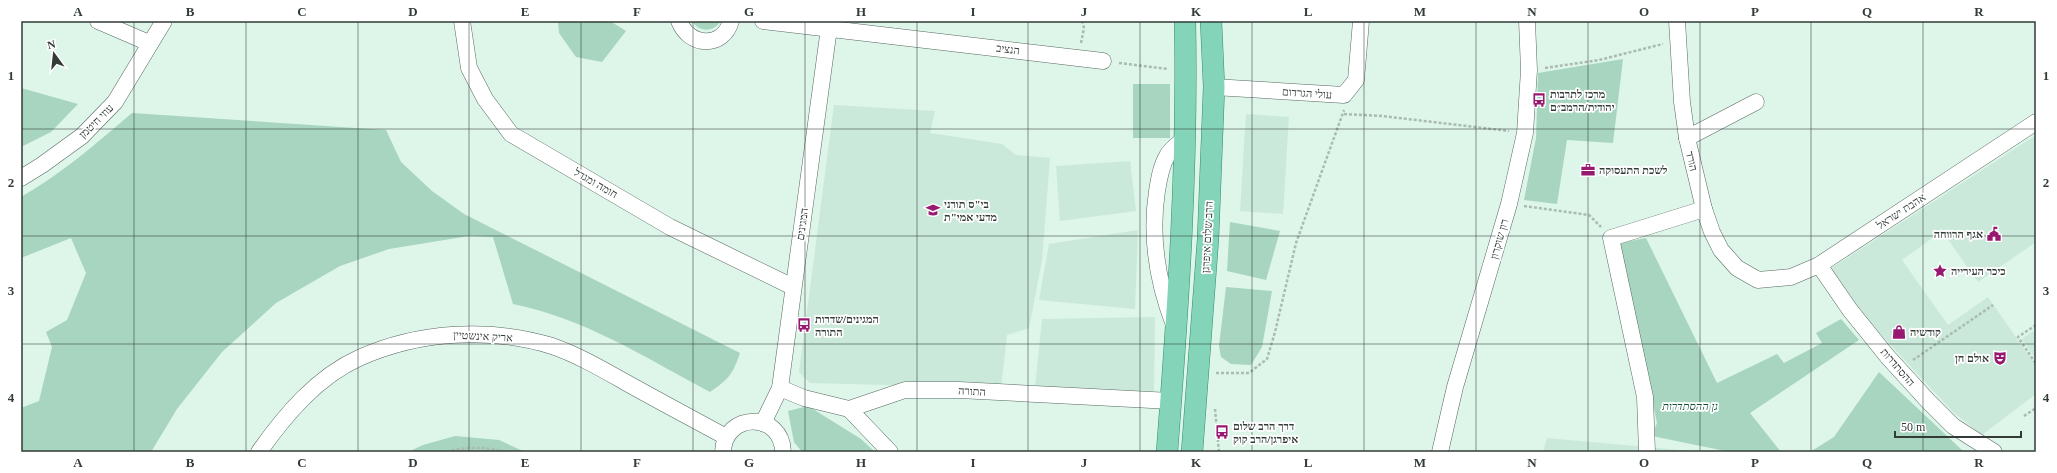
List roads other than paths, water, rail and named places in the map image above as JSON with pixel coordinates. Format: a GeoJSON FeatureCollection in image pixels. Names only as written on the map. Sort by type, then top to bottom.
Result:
{"type":"FeatureCollection","features":[{"type":"Feature","properties":{"kind":"main road"},"geometry":{"type":"LineString","coordinates":[[1167,452],[1177,332],[1186,71],[1185,21]]}},
{"type":"Feature","properties":{"kind":"main road","name":"הרב שלום איפרגן"},"geometry":{"type":"LineString","coordinates":[[1192,452],[1208,239],[1214,87],[1211,21]]}},
{"type":"Feature","properties":{"kind":"street"},"geometry":{"type":"LineString","coordinates":[[98,21],[149,43]]}},
{"type":"Feature","properties":{"kind":"street","name":"עוזי חיטמן"},"geometry":{"type":"LineString","coordinates":[[21,178],[42,165],[82,136],[115,102],[149,43],[164,21]]}},
{"type":"Feature","properties":{"kind":"street","name":"חומה ומגדל"},"geometry":{"type":"LineString","coordinates":[[462,21],[469,68],[485,99],[511,134],[670,227],[793,288]]}},
{"type":"Feature","properties":{"kind":"street"},"geometry":{"type":"LineString","coordinates":[[679,21],[687,34],[702,41],[718,38],[725,33],[732,21]]}},
{"type":"Feature","properties":{"kind":"street","name":"הנציב"},"geometry":{"type":"LineString","coordinates":[[763,21],[828,24],[1103,60]]}},
{"type":"Feature","properties":{"kind":"street","name":"עולי הגרדום"},"geometry":{"type":"LineString","coordinates":[[1214,87],[1344,95],[1356,80],[1361,21]]}},
{"type":"Feature","properties":{"kind":"street","name":"רון שוקרון"},"geometry":{"type":"LineString","coordinates":[[1440,452],[1455,387],[1510,204],[1525,133],[1529,70],[1527,21]]}},
{"type":"Feature","properties":{"kind":"street","name":"הורד"},"geometry":{"type":"LineString","coordinates":[[1677,21],[1682,102],[1687,138],[1704,209],[1712,232],[1721,250],[1737,268],[1758,280]]}},
{"type":"Feature","properties":{"kind":"street","name":"המגינים"},"geometry":{"type":"LineString","coordinates":[[763,423],[780,388],[828,24]]}},
{"type":"Feature","properties":{"kind":"street"},"geometry":{"type":"LineString","coordinates":[[1687,138],[1756,102]]}},
{"type":"Feature","properties":{"kind":"street","name":"אהבת ישראל"},"geometry":{"type":"LineString","coordinates":[[1758,280],[1791,277],[1819,265],[2036,122]]}},
{"type":"Feature","properties":{"kind":"street"},"geometry":{"type":"LineString","coordinates":[[1647,452],[1646,397],[1611,238],[1704,209]]}},
{"type":"Feature","properties":{"kind":"street","name":"ההסתדרות"},"geometry":{"type":"LineString","coordinates":[[1819,265],[1850,310],[1899,369],[1953,426],[1994,452]]}},
{"type":"Feature","properties":{"kind":"street","name":"אריק אינשטיין"},"geometry":{"type":"LineString","coordinates":[[259,452],[281,422],[303,398],[328,378],[359,358],[421,339],[451,334],[514,337],[552,346],[586,361],[725,445]]}},
{"type":"Feature","properties":{"kind":"street"},"geometry":{"type":"LineString","coordinates":[[780,388],[804,398],[849,409],[890,452]]}},
{"type":"Feature","properties":{"kind":"street","name":"התורה"},"geometry":{"type":"LineString","coordinates":[[849,409],[905,390],[959,390],[1171,401]]}},
{"type":"Feature","properties":{"kind":"street"},"geometry":{"type":"LineString","coordinates":[[725,445],[739,425],[747,422],[763,423],[772,428],[778,434],[782,442],[783,452]]}},
{"type":"Feature","properties":{"kind":"place","name":"מרכז לתרבות יהודית/הרמב״ם"},"geometry":{"type":"Point","coordinates":[1539,100]}},
{"type":"Feature","properties":{"kind":"place","name":"לשכת התעסוקה"},"geometry":{"type":"Point","coordinates":[1588,170]}},
{"type":"Feature","properties":{"kind":"place","name":"בי\"ס תורני מדעי אמי\"ת"},"geometry":{"type":"Point","coordinates":[933,210]}},
{"type":"Feature","properties":{"kind":"place","name":"אגף הרווחה"},"geometry":{"type":"Point","coordinates":[1994,234]}},
{"type":"Feature","properties":{"kind":"place","name":"כיכר העירייה"},"geometry":{"type":"Point","coordinates":[1940,271]}},
{"type":"Feature","properties":{"kind":"place","name":"המגינים/שדרות התורה"},"geometry":{"type":"Point","coordinates":[804,325]}},
{"type":"Feature","properties":{"kind":"place","name":"קודשיה"},"geometry":{"type":"Point","coordinates":[1899,332]}},
{"type":"Feature","properties":{"kind":"place","name":"אולם חן"},"geometry":{"type":"Point","coordinates":[2000,358]}},
{"type":"Feature","properties":{"kind":"place","name":"דרך הרב שלום איפרגן/הרב קוק"},"geometry":{"type":"Point","coordinates":[1222,432]}},
{"type":"Feature","properties":{"kind":"park label","name":"גן ההסתדרות"},"geometry":{"type":"Point","coordinates":[1690,406]}}]}
